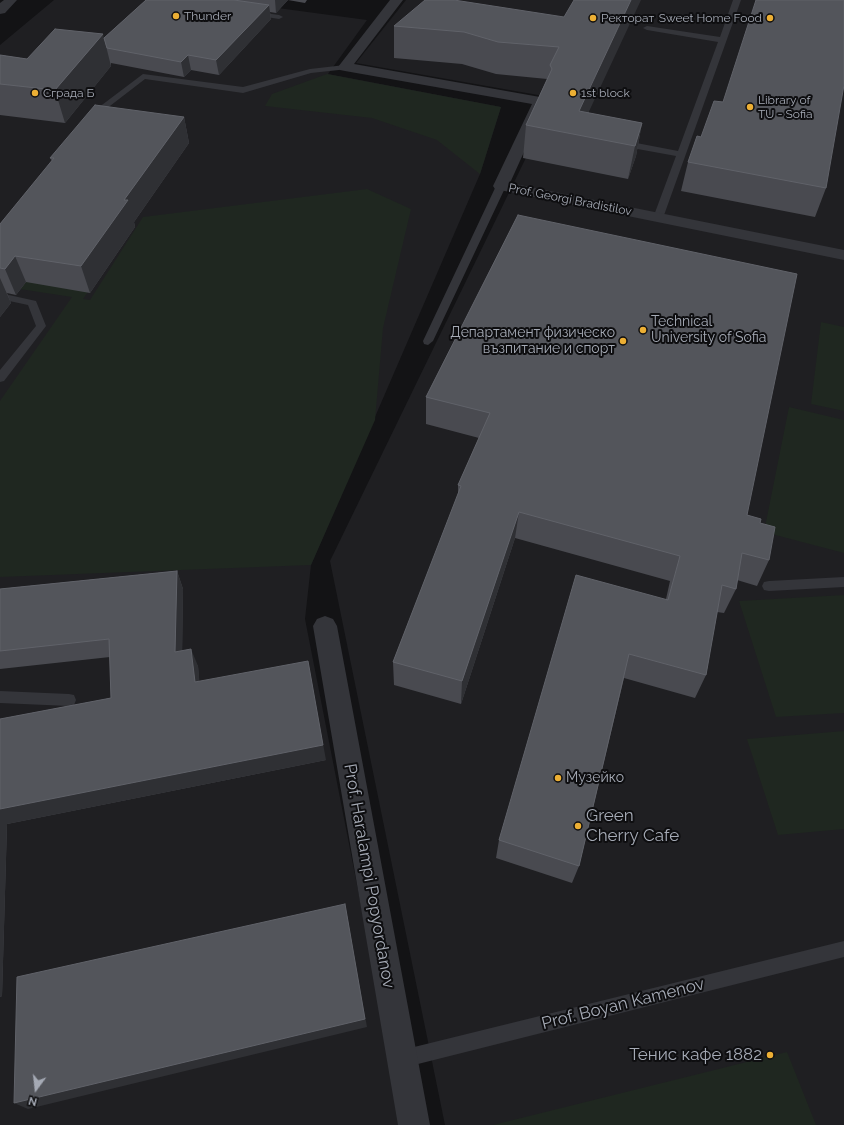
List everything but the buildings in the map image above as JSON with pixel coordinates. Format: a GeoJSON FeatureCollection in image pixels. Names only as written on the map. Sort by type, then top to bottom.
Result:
{"type":"FeatureCollection","features":[{"type":"Feature","properties":{"kind":"street"},"geometry":{"type":"LineString","coordinates":[[0,10],[11,0]]}},
{"type":"Feature","properties":{"kind":"street"},"geometry":{"type":"LineString","coordinates":[[345,67],[397,0]]}},
{"type":"Feature","properties":{"kind":"street","name":"Prof. Georgi Bradistilov"},"geometry":{"type":"LineString","coordinates":[[345,67],[540,101],[501,186],[844,255]]}},
{"type":"Feature","properties":{"kind":"street","name":"Prof. Haralampi Popyordanov"},"geometry":{"type":"LineString","coordinates":[[325,626],[414,1125]]}},
{"type":"Feature","properties":{"kind":"lane"},"geometry":{"type":"LineString","coordinates":[[658,218],[721,40],[737,0]]}},
{"type":"Feature","properties":{"kind":"lane"},"geometry":{"type":"LineString","coordinates":[[249,12],[278,17]]}},
{"type":"Feature","properties":{"kind":"lane"},"geometry":{"type":"LineString","coordinates":[[647,28],[721,40]]}},
{"type":"Feature","properties":{"kind":"lane"},"geometry":{"type":"LineString","coordinates":[[85,122],[90,116],[143,76],[243,90],[310,71],[345,67]]}},
{"type":"Feature","properties":{"kind":"lane"},"geometry":{"type":"LineString","coordinates":[[611,141],[681,154]]}},
{"type":"Feature","properties":{"kind":"lane"},"geometry":{"type":"LineString","coordinates":[[428,341],[501,186]]}},
{"type":"Feature","properties":{"kind":"lane"},"geometry":{"type":"LineString","coordinates":[[0,296],[32,303],[41,326],[0,378]]}},
{"type":"Feature","properties":{"kind":"lane"},"geometry":{"type":"LineString","coordinates":[[770,586],[844,582]]}},
{"type":"Feature","properties":{"kind":"lane"},"geometry":{"type":"LineString","coordinates":[[0,697],[69,700]]}},
{"type":"Feature","properties":{"kind":"lane","name":"Prof. Boyan Kamenov"},"geometry":{"type":"LineString","coordinates":[[402,1059],[844,949]]}},
{"type":"Feature","properties":{"kind":"shaded area"},"geometry":{"type":"Polygon","coordinates":[[[54,0],[218,0],[367,20],[328,74],[501,107],[480,174],[311,565],[305,619],[404,1125],[0,1125],[0,45],[54,0]]]}},
{"type":"Feature","properties":{"kind":"shaded area","name":"Technical University of Sofia"},"geometry":{"type":"Polygon","coordinates":[[[406,0],[844,0],[844,1125],[445,1125],[330,561],[555,98],[356,63],[406,0]]]}},
{"type":"Feature","properties":{"kind":"shaded area"},"geometry":{"type":"Polygon","coordinates":[[[327,74],[501,107],[480,174],[437,140],[372,118],[265,106],[272,94],[327,74]]]}},
{"type":"Feature","properties":{"kind":"shaded area"},"geometry":{"type":"Polygon","coordinates":[[[367,189],[411,209],[383,328],[375,420],[311,565],[0,577],[0,401],[72,297],[0,286],[0,269],[131,229],[83,299],[90,300],[143,217],[367,189]]]}},
{"type":"Feature","properties":{"kind":"shaded area"},"geometry":{"type":"Polygon","coordinates":[[[821,322],[844,327],[844,411],[811,404],[821,322]]]}},
{"type":"Feature","properties":{"kind":"shaded area"},"geometry":{"type":"Polygon","coordinates":[[[789,407],[844,420],[844,553],[764,532],[789,407]]]}},
{"type":"Feature","properties":{"kind":"shaded area"},"geometry":{"type":"Polygon","coordinates":[[[844,595],[844,713],[776,717],[739,601],[844,595]]]}},
{"type":"Feature","properties":{"kind":"shaded area"},"geometry":{"type":"Polygon","coordinates":[[[844,731],[844,829],[778,835],[747,739],[844,731]]]}},
{"type":"Feature","properties":{"kind":"shaded area"},"geometry":{"type":"Polygon","coordinates":[[[787,1052],[816,1125],[493,1125],[787,1052]]]}},
{"type":"Feature","properties":{"kind":"place","name":"Thunder"},"geometry":{"type":"Point","coordinates":[176,16]}},
{"type":"Feature","properties":{"kind":"place","name":"Ректорат"},"geometry":{"type":"Point","coordinates":[593,18]}},
{"type":"Feature","properties":{"kind":"place","name":"Sweet Home Food"},"geometry":{"type":"Point","coordinates":[770,18]}},
{"type":"Feature","properties":{"kind":"place","name":"Сграда Б"},"geometry":{"type":"Point","coordinates":[35,93]}},
{"type":"Feature","properties":{"kind":"place","name":"1st block"},"geometry":{"type":"Point","coordinates":[573,93]}},
{"type":"Feature","properties":{"kind":"place","name":"Library of TU - Sofia"},"geometry":{"type":"Point","coordinates":[750,107]}},
{"type":"Feature","properties":{"kind":"place","name":"Technical University of Sofia"},"geometry":{"type":"Point","coordinates":[643,330]}},
{"type":"Feature","properties":{"kind":"place","name":"Департамент физическо възпитание и спорт"},"geometry":{"type":"Point","coordinates":[623,341]}},
{"type":"Feature","properties":{"kind":"place","name":"Музейко"},"geometry":{"type":"Point","coordinates":[558,778]}},
{"type":"Feature","properties":{"kind":"place","name":"Green Cherry Cafe"},"geometry":{"type":"Point","coordinates":[578,826]}},
{"type":"Feature","properties":{"kind":"place","name":"Тенис кафе 1882"},"geometry":{"type":"Point","coordinates":[770,1055]}}]}
